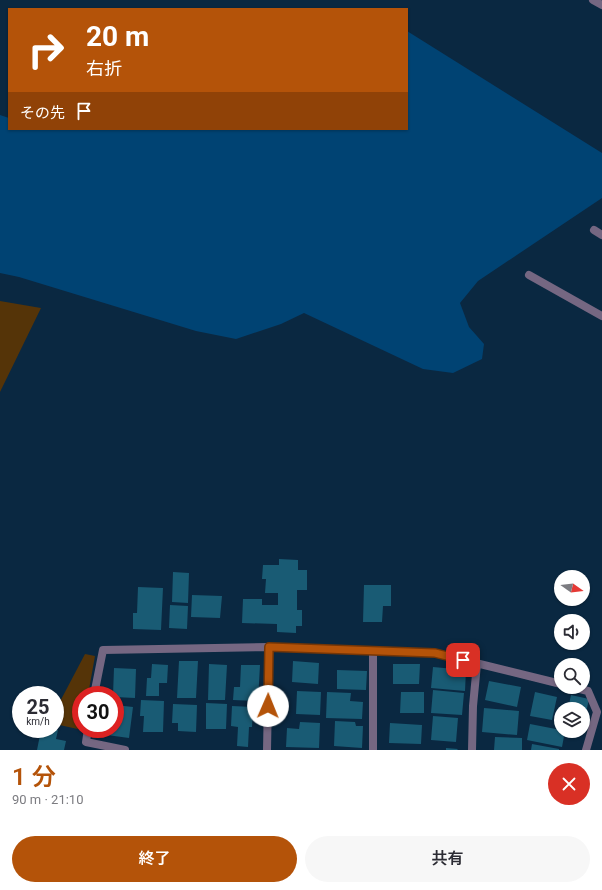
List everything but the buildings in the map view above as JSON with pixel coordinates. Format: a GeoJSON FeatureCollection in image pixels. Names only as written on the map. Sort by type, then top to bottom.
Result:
{"type":"FeatureCollection","features":[{"type":"Feature","properties":{"kind":"street"},"geometry":{"type":"LineString","coordinates":[[593,0],[602,5]]}},
{"type":"Feature","properties":{"kind":"street"},"geometry":{"type":"LineString","coordinates":[[594,230],[602,235]]}},
{"type":"Feature","properties":{"kind":"street"},"geometry":{"type":"LineString","coordinates":[[529,275],[602,316]]}},
{"type":"Feature","properties":{"kind":"street"},"geometry":{"type":"LineString","coordinates":[[267,750],[269,647]]}},
{"type":"Feature","properties":{"kind":"street"},"geometry":{"type":"LineString","coordinates":[[96,686],[103,650],[269,647],[435,653],[554,682]]}},
{"type":"Feature","properties":{"kind":"street"},"geometry":{"type":"LineString","coordinates":[[373,651],[373,750]]}},
{"type":"Feature","properties":{"kind":"street"},"geometry":{"type":"LineString","coordinates":[[472,750],[473,706],[477,664]]}},
{"type":"Feature","properties":{"kind":"street"},"geometry":{"type":"LineString","coordinates":[[586,750],[597,712],[589,694]]}},
{"type":"Feature","properties":{"kind":"street"},"geometry":{"type":"LineString","coordinates":[[87,738],[86,742],[125,750]]}},
{"type":"Feature","properties":{"kind":"shaded area"},"geometry":{"type":"Polygon","coordinates":[[[0,301],[41,308],[0,392],[0,301]]]}},
{"type":"Feature","properties":{"kind":"shaded area"},"geometry":{"type":"Polygon","coordinates":[[[85,654],[95,656],[90,686],[72,686],[72,728],[64,726],[64,694],[85,654]]]}},
{"type":"Feature","properties":{"kind":"water"},"geometry":{"type":"Polygon","coordinates":[[[408,32],[602,153],[602,198],[478,281],[460,303],[469,327],[484,344],[482,359],[453,373],[423,369],[304,313],[281,324],[236,339],[196,331],[19,277],[0,273],[0,115],[8,118],[8,130],[408,130],[408,32]]]}},
{"type":"Feature","properties":{"kind":"route"},"geometry":{"type":"LineString","coordinates":[[268,706],[269,647],[435,653],[463,660]]}}]}
